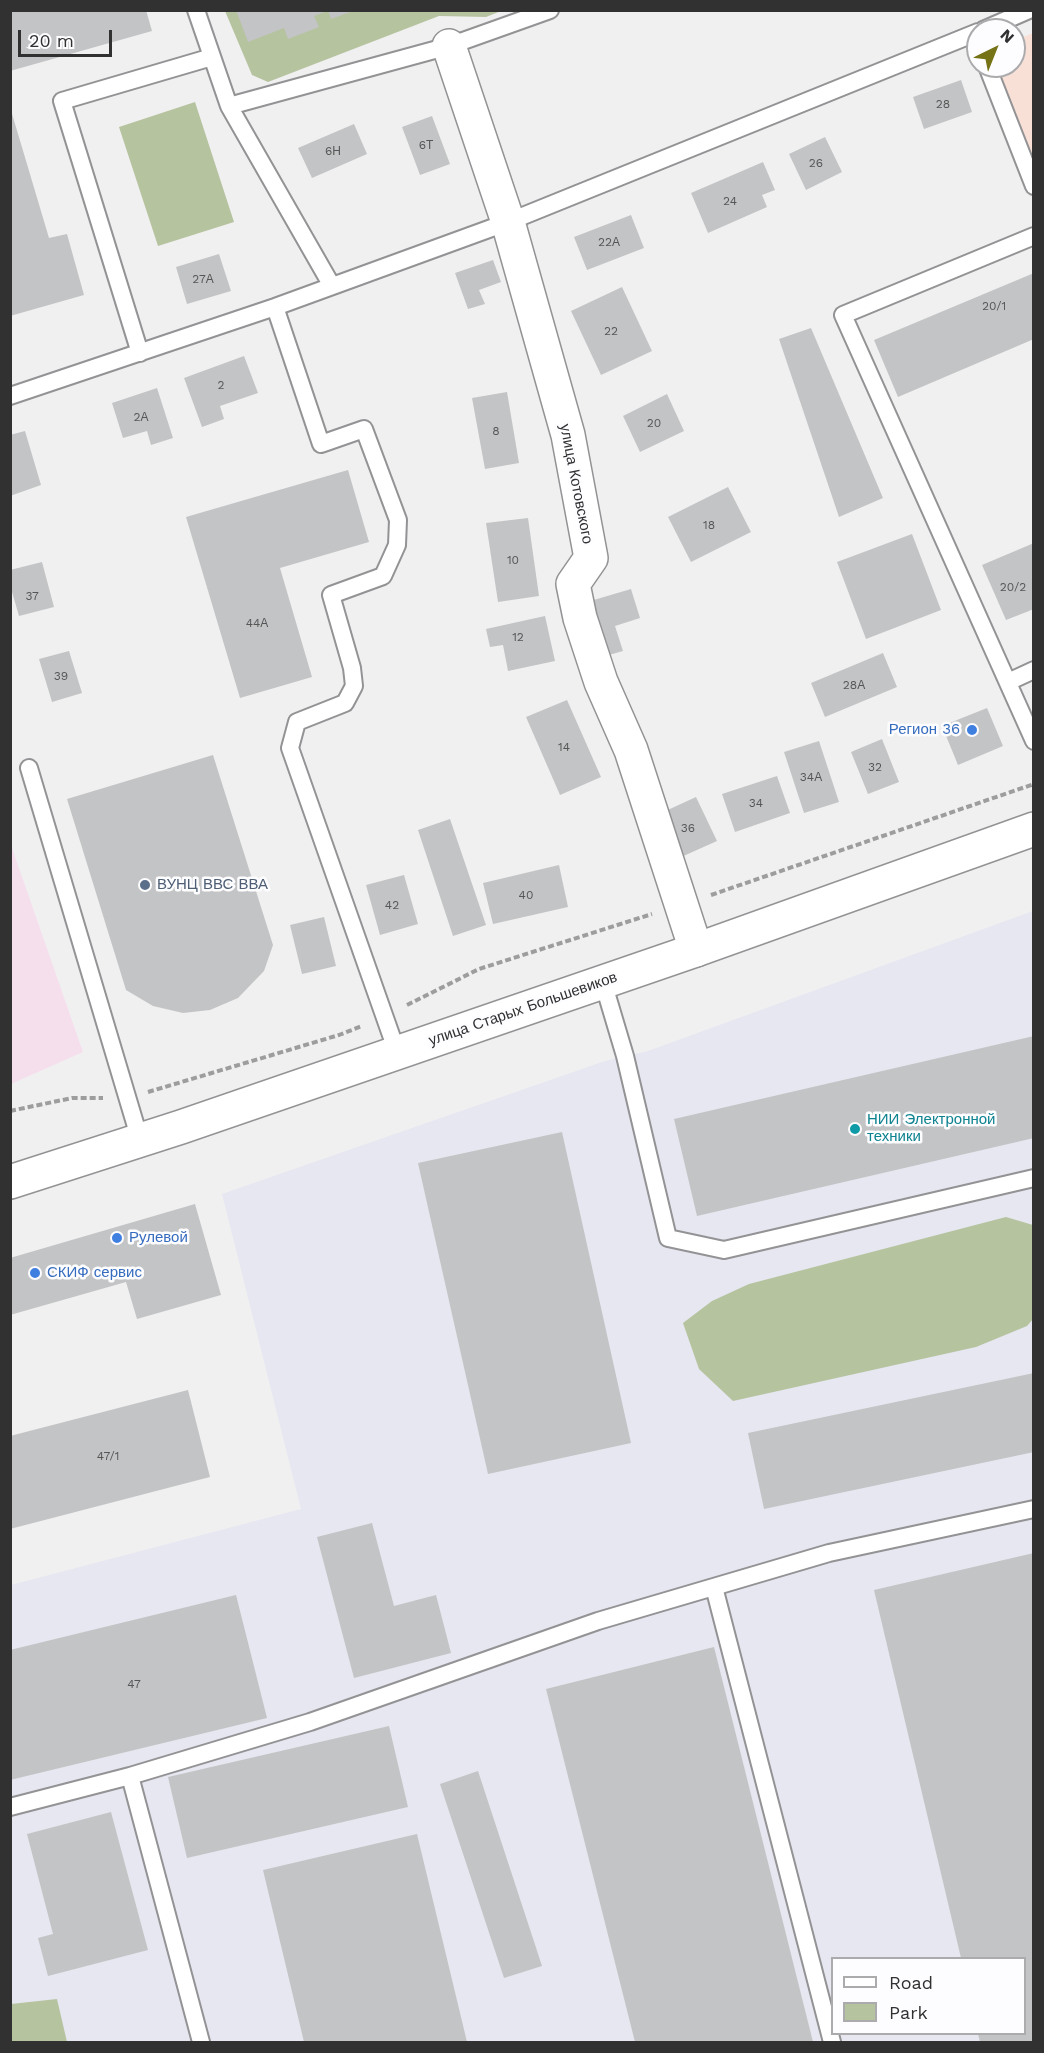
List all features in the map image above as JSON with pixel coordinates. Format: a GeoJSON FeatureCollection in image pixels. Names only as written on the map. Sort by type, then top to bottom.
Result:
{"type":"FeatureCollection","features":[{"type":"Feature","properties":{"kind":"street","name":"улица Котовского"},"geometry":{"type":"LineString","coordinates":[[449,46],[508,222],[568,435],[591,558],[573,584],[579,618],[601,682],[632,750],[696,950]]}},
{"type":"Feature","properties":{"kind":"street","name":"улица Старых Большевиков"},"geometry":{"type":"LineString","coordinates":[[10,1182],[140,1140],[696,950],[1034,829]]}},
{"type":"Feature","properties":{"kind":"lane"},"geometry":{"type":"LineString","coordinates":[[196,10],[229,106],[332,286]]}},
{"type":"Feature","properties":{"kind":"lane"},"geometry":{"type":"LineString","coordinates":[[229,106],[449,46],[550,10]]}},
{"type":"Feature","properties":{"kind":"lane"},"geometry":{"type":"LineString","coordinates":[[1003,16],[1029,10]]}},
{"type":"Feature","properties":{"kind":"lane"},"geometry":{"type":"LineString","coordinates":[[10,396],[274,307],[508,222],[966,40]]}},
{"type":"Feature","properties":{"kind":"lane"},"geometry":{"type":"LineString","coordinates":[[140,353],[62,101],[212,57]]}},
{"type":"Feature","properties":{"kind":"lane"},"geometry":{"type":"LineString","coordinates":[[992,78],[1034,186]]}},
{"type":"Feature","properties":{"kind":"lane"},"geometry":{"type":"LineString","coordinates":[[1034,236],[843,315],[1034,741]]}},
{"type":"Feature","properties":{"kind":"lane"},"geometry":{"type":"LineString","coordinates":[[274,307],[321,444],[364,429],[398,520],[397,544],[383,576],[332,595],[352,668],[354,686],[345,703],[297,722],[290,748],[397,1052]]}},
{"type":"Feature","properties":{"kind":"lane"},"geometry":{"type":"LineString","coordinates":[[1008,682],[1034,670]]}},
{"type":"Feature","properties":{"kind":"lane"},"geometry":{"type":"LineString","coordinates":[[29,768],[140,1140]]}},
{"type":"Feature","properties":{"kind":"lane"},"geometry":{"type":"LineString","coordinates":[[603,982],[625,1056],[668,1238],[724,1250],[1034,1178]]}},
{"type":"Feature","properties":{"kind":"lane"},"geometry":{"type":"LineString","coordinates":[[10,1807],[129,1776],[310,1722],[598,1621],[829,1553],[1034,1509]]}},
{"type":"Feature","properties":{"kind":"lane"},"geometry":{"type":"LineString","coordinates":[[714,1587],[832,2043]]}},
{"type":"Feature","properties":{"kind":"lane"},"geometry":{"type":"LineString","coordinates":[[129,1776],[201,2043]]}},
{"type":"Feature","properties":{"kind":"path"},"geometry":{"type":"LineString","coordinates":[[10,1112],[72,1098],[128,1098],[339,1035],[384,1016],[479,969],[682,904],[1034,784]]}},
{"type":"Feature","properties":{"kind":"shaded area"},"geometry":{"type":"Polygon","coordinates":[[[1033,33],[1033,185],[989,78],[1026,78],[1026,36],[1033,33]]]}},
{"type":"Feature","properties":{"kind":"shaded area"},"geometry":{"type":"Polygon","coordinates":[[[11,845],[83,1052],[10,1084],[11,845]]]}},
{"type":"Feature","properties":{"kind":"shaded area"},"geometry":{"type":"Polygon","coordinates":[[[1033,911],[1033,2042],[11,2042],[11,1585],[301,1509],[222,1194],[605,1061],[648,1051],[1033,911]]]}},
{"type":"Feature","properties":{"kind":"green space"},"geometry":{"type":"Polygon","coordinates":[[[225,11],[501,11],[486,17],[439,16],[268,82],[252,75],[225,11]]]}},
{"type":"Feature","properties":{"kind":"green space"},"geometry":{"type":"Polygon","coordinates":[[[195,102],[234,222],[158,246],[119,127],[195,102]]]}},
{"type":"Feature","properties":{"kind":"green space"},"geometry":{"type":"Polygon","coordinates":[[[1006,1217],[1033,1225],[1033,1319],[1027,1326],[976,1347],[733,1401],[699,1369],[683,1323],[712,1301],[749,1284],[1006,1217]]]}},
{"type":"Feature","properties":{"kind":"green space"},"geometry":{"type":"Polygon","coordinates":[[[57,1999],[67,2042],[11,2042],[11,2004],[57,1999]]]}},
{"type":"Feature","properties":{"kind":"building"},"geometry":{"type":"Polygon","coordinates":[[[10,10],[146,10],[152,31],[10,71],[10,10]]]}},
{"type":"Feature","properties":{"kind":"building"},"geometry":{"type":"Polygon","coordinates":[[[236,10],[327,11],[314,16],[319,27],[288,39],[284,28],[248,42],[236,10]]]}},
{"type":"Feature","properties":{"kind":"building"},"geometry":{"type":"Polygon","coordinates":[[[328,10],[352,10],[353,11],[331,19],[328,10]]]}},
{"type":"Feature","properties":{"kind":"building"},"geometry":{"type":"Polygon","coordinates":[[[961,80],[972,112],[924,129],[913,97],[961,80]]]}},
{"type":"Feature","properties":{"kind":"building"},"geometry":{"type":"Polygon","coordinates":[[[10,107],[49,238],[67,234],[84,295],[10,316],[10,107]]]}},
{"type":"Feature","properties":{"kind":"building"},"geometry":{"type":"Polygon","coordinates":[[[432,116],[450,164],[420,175],[402,127],[432,116]]]}},
{"type":"Feature","properties":{"kind":"building"},"geometry":{"type":"Polygon","coordinates":[[[354,124],[367,154],[312,178],[298,148],[354,124]]]}},
{"type":"Feature","properties":{"kind":"building"},"geometry":{"type":"Polygon","coordinates":[[[825,137],[842,172],[806,190],[789,154],[825,137]]]}},
{"type":"Feature","properties":{"kind":"building"},"geometry":{"type":"Polygon","coordinates":[[[763,162],[775,190],[762,195],[767,207],[708,233],[691,193],[763,162]]]}},
{"type":"Feature","properties":{"kind":"building"},"geometry":{"type":"Polygon","coordinates":[[[631,215],[644,248],[587,270],[574,237],[631,215]]]}},
{"type":"Feature","properties":{"kind":"building"},"geometry":{"type":"Polygon","coordinates":[[[219,254],[231,291],[187,304],[176,267],[219,254]]]}},
{"type":"Feature","properties":{"kind":"building"},"geometry":{"type":"Polygon","coordinates":[[[493,260],[501,282],[479,290],[485,304],[468,309],[455,273],[493,260]]]}},
{"type":"Feature","properties":{"kind":"building"},"geometry":{"type":"Polygon","coordinates":[[[1034,273],[1034,339],[898,397],[874,340],[1034,273]]]}},
{"type":"Feature","properties":{"kind":"building"},"geometry":{"type":"Polygon","coordinates":[[[622,287],[652,351],[601,375],[571,311],[622,287]]]}},
{"type":"Feature","properties":{"kind":"building"},"geometry":{"type":"Polygon","coordinates":[[[811,328],[883,498],[839,517],[779,339],[811,328]]]}},
{"type":"Feature","properties":{"kind":"building"},"geometry":{"type":"Polygon","coordinates":[[[244,356],[258,393],[220,406],[224,419],[202,427],[184,378],[244,356]]]}},
{"type":"Feature","properties":{"kind":"building"},"geometry":{"type":"Polygon","coordinates":[[[157,388],[173,438],[151,445],[147,431],[123,438],[112,403],[157,388]]]}},
{"type":"Feature","properties":{"kind":"building"},"geometry":{"type":"Polygon","coordinates":[[[507,392],[519,463],[485,469],[472,398],[507,392]]]}},
{"type":"Feature","properties":{"kind":"building"},"geometry":{"type":"Polygon","coordinates":[[[667,394],[684,431],[640,452],[623,416],[667,394]]]}},
{"type":"Feature","properties":{"kind":"building"},"geometry":{"type":"Polygon","coordinates":[[[25,431],[41,485],[10,496],[10,435],[25,431]]]}},
{"type":"Feature","properties":{"kind":"building"},"geometry":{"type":"Polygon","coordinates":[[[348,470],[369,542],[280,568],[312,677],[240,698],[186,517],[348,470]]]}},
{"type":"Feature","properties":{"kind":"building"},"geometry":{"type":"Polygon","coordinates":[[[728,487],[751,532],[691,562],[668,517],[728,487]]]}},
{"type":"Feature","properties":{"kind":"building"},"geometry":{"type":"Polygon","coordinates":[[[528,518],[539,596],[498,602],[486,523],[528,518]]]}},
{"type":"Feature","properties":{"kind":"building"},"geometry":{"type":"Polygon","coordinates":[[[912,534],[941,610],[866,639],[837,562],[912,534]]]}},
{"type":"Feature","properties":{"kind":"building"},"geometry":{"type":"Polygon","coordinates":[[[1034,543],[1034,609],[1006,620],[982,565],[1034,543]]]}},
{"type":"Feature","properties":{"kind":"building"},"geometry":{"type":"Polygon","coordinates":[[[42,562],[54,607],[19,616],[10,585],[10,570],[42,562]]]}},
{"type":"Feature","properties":{"kind":"building"},"geometry":{"type":"Polygon","coordinates":[[[631,589],[640,618],[615,626],[623,651],[602,657],[587,602],[631,589]]]}},
{"type":"Feature","properties":{"kind":"building"},"geometry":{"type":"Polygon","coordinates":[[[545,616],[555,661],[508,671],[503,645],[490,647],[486,629],[545,616]]]}},
{"type":"Feature","properties":{"kind":"building"},"geometry":{"type":"Polygon","coordinates":[[[69,651],[82,693],[52,702],[39,659],[69,651]]]}},
{"type":"Feature","properties":{"kind":"building"},"geometry":{"type":"Polygon","coordinates":[[[883,653],[897,687],[825,717],[811,683],[883,653]]]}},
{"type":"Feature","properties":{"kind":"building"},"geometry":{"type":"Polygon","coordinates":[[[567,700],[601,777],[560,795],[526,717],[567,700]]]}},
{"type":"Feature","properties":{"kind":"building"},"geometry":{"type":"Polygon","coordinates":[[[987,708],[1003,746],[958,765],[942,726],[987,708]]]}},
{"type":"Feature","properties":{"kind":"building"},"geometry":{"type":"Polygon","coordinates":[[[882,739],[899,782],[868,794],[851,752],[882,739]]]}},
{"type":"Feature","properties":{"kind":"building"},"geometry":{"type":"Polygon","coordinates":[[[819,741],[839,802],[804,813],[784,752],[819,741]]]}},
{"type":"Feature","properties":{"kind":"building"},"geometry":{"type":"Polygon","coordinates":[[[213,755],[273,945],[264,971],[238,998],[210,1010],[183,1013],[153,1006],[126,990],[67,799],[213,755]]]}},
{"type":"Feature","properties":{"kind":"building"},"geometry":{"type":"Polygon","coordinates":[[[777,776],[790,813],[735,832],[722,794],[777,776]]]}},
{"type":"Feature","properties":{"kind":"building"},"geometry":{"type":"Polygon","coordinates":[[[696,797],[717,841],[679,858],[659,814],[696,797]]]}},
{"type":"Feature","properties":{"kind":"building"},"geometry":{"type":"Polygon","coordinates":[[[450,819],[486,925],[453,936],[418,830],[450,819]]]}},
{"type":"Feature","properties":{"kind":"building"},"geometry":{"type":"Polygon","coordinates":[[[559,865],[568,907],[493,924],[483,883],[559,865]]]}},
{"type":"Feature","properties":{"kind":"building"},"geometry":{"type":"Polygon","coordinates":[[[404,875],[418,924],[380,935],[366,885],[404,875]]]}},
{"type":"Feature","properties":{"kind":"building"},"geometry":{"type":"Polygon","coordinates":[[[324,917],[336,966],[302,974],[290,925],[324,917]]]}},
{"type":"Feature","properties":{"kind":"building","name":"НИИ Электронной техники"},"geometry":{"type":"Polygon","coordinates":[[[1034,1036],[1034,1138],[697,1216],[674,1119],[1034,1036]]]}},
{"type":"Feature","properties":{"kind":"building"},"geometry":{"type":"Polygon","coordinates":[[[562,1132],[631,1443],[488,1474],[418,1163],[562,1132]]]}},
{"type":"Feature","properties":{"kind":"building"},"geometry":{"type":"Polygon","coordinates":[[[195,1204],[221,1295],[137,1319],[126,1282],[10,1315],[10,1258],[195,1204]]]}},
{"type":"Feature","properties":{"kind":"building"},"geometry":{"type":"Polygon","coordinates":[[[1034,1373],[1034,1452],[764,1509],[748,1433],[1034,1373]]]}},
{"type":"Feature","properties":{"kind":"building"},"geometry":{"type":"Polygon","coordinates":[[[188,1390],[210,1477],[10,1529],[10,1436],[188,1390]]]}},
{"type":"Feature","properties":{"kind":"building"},"geometry":{"type":"Polygon","coordinates":[[[372,1523],[394,1606],[436,1595],[451,1653],[354,1678],[317,1537],[372,1523]]]}},
{"type":"Feature","properties":{"kind":"building"},"geometry":{"type":"Polygon","coordinates":[[[1034,1553],[1034,2042],[980,2042],[978,2035],[1026,2035],[1026,1957],[961,1957],[874,1590],[1034,1553]]]}},
{"type":"Feature","properties":{"kind":"building"},"geometry":{"type":"Polygon","coordinates":[[[236,1595],[267,1718],[10,1780],[10,1650],[236,1595]]]}},
{"type":"Feature","properties":{"kind":"building"},"geometry":{"type":"Polygon","coordinates":[[[714,1647],[813,2042],[635,2042],[546,1689],[714,1647]]]}},
{"type":"Feature","properties":{"kind":"building"},"geometry":{"type":"Polygon","coordinates":[[[389,1726],[408,1807],[187,1858],[168,1777],[389,1726]]]}},
{"type":"Feature","properties":{"kind":"building"},"geometry":{"type":"Polygon","coordinates":[[[478,1771],[542,1966],[504,1978],[440,1784],[478,1771]]]}},
{"type":"Feature","properties":{"kind":"building"},"geometry":{"type":"Polygon","coordinates":[[[111,1812],[148,1950],[48,1976],[38,1938],[53,1934],[27,1834],[111,1812]]]}},
{"type":"Feature","properties":{"kind":"building"},"geometry":{"type":"Polygon","coordinates":[[[417,1834],[467,2042],[304,2042],[263,1870],[417,1834]]]}},
{"type":"Feature","properties":{"kind":"place","name":"Регион 36"},"geometry":{"type":"Point","coordinates":[972,730]}},
{"type":"Feature","properties":{"kind":"place","name":"ВУНЦ ВВС ВВА"},"geometry":{"type":"Point","coordinates":[145,885]}},
{"type":"Feature","properties":{"kind":"place","name":"НИИ Электронной техники"},"geometry":{"type":"Point","coordinates":[855,1129]}},
{"type":"Feature","properties":{"kind":"place","name":"Рулевой"},"geometry":{"type":"Point","coordinates":[117,1238]}},
{"type":"Feature","properties":{"kind":"place","name":"СКИФ сервис"},"geometry":{"type":"Point","coordinates":[35,1273]}}]}
